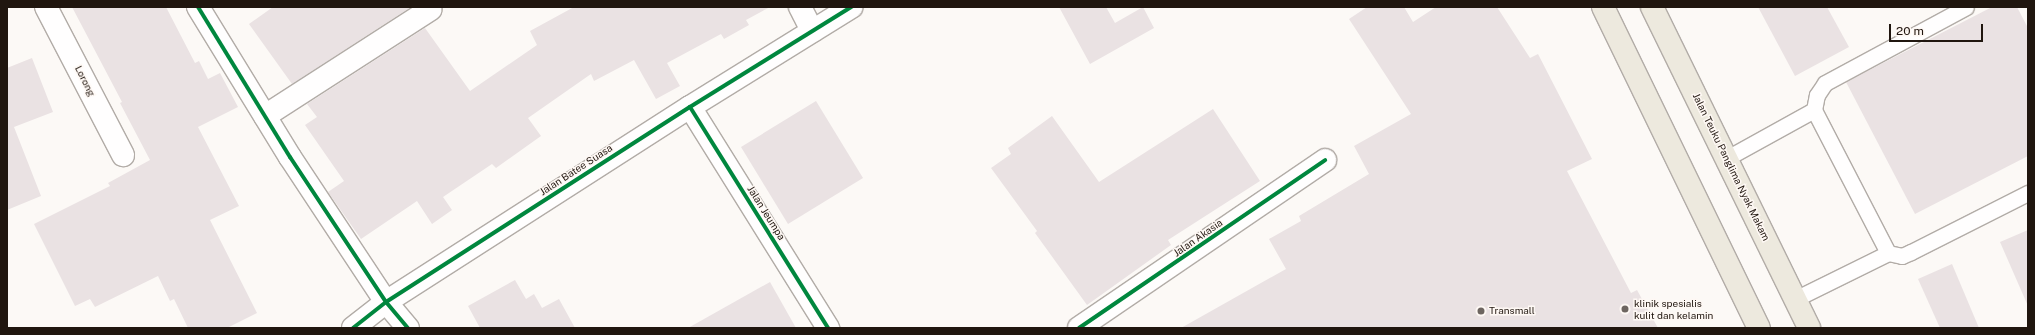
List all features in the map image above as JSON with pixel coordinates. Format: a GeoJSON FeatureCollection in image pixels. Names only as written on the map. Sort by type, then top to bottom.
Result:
{"type":"FeatureCollection","features":[{"type":"Feature","properties":{"kind":"main road"},"geometry":{"type":"LineString","coordinates":[[1603,7],[1759,328]]}},
{"type":"Feature","properties":{"kind":"main road","name":"Jalan Teuku Panglima Nyak Makam"},"geometry":{"type":"LineString","coordinates":[[1652,7],[1809,328]]}},
{"type":"Feature","properties":{"kind":"street","name":"Lorong"},"geometry":{"type":"LineString","coordinates":[[46,7],[122,156]]}},
{"type":"Feature","properties":{"kind":"street"},"geometry":{"type":"LineString","coordinates":[[198,7],[265,116],[386,302],[408,328]]}},
{"type":"Feature","properties":{"kind":"street"},"geometry":{"type":"LineString","coordinates":[[800,7],[812,30]]}},
{"type":"Feature","properties":{"kind":"street","name":"Jalan Batee Suasa"},"geometry":{"type":"LineString","coordinates":[[353,328],[386,302],[690,107],[851,7]]}},
{"type":"Feature","properties":{"kind":"street"},"geometry":{"type":"LineString","coordinates":[[265,116],[431,9]]}},
{"type":"Feature","properties":{"kind":"street","name":"Jalan Jeumpa"},"geometry":{"type":"LineString","coordinates":[[690,107],[828,328]]}},
{"type":"Feature","properties":{"kind":"street","name":"Jalan Akasia"},"geometry":{"type":"LineString","coordinates":[[1079,328],[1325,160]]}},
{"type":"Feature","properties":{"kind":"lane"},"geometry":{"type":"LineString","coordinates":[[1888,253],[1814,110],[1817,96],[1825,83],[1966,7]]}},
{"type":"Feature","properties":{"kind":"lane"},"geometry":{"type":"LineString","coordinates":[[1727,158],[1814,110]]}},
{"type":"Feature","properties":{"kind":"lane"},"geometry":{"type":"LineString","coordinates":[[1795,299],[1888,253],[1902,256],[1911,252],[2028,193]]}},
{"type":"Feature","properties":{"kind":"building"},"geometry":{"type":"Polygon","coordinates":[[[72,7],[166,7],[195,63],[199,61],[208,79],[220,73],[238,107],[198,127],[239,206],[210,220],[257,313],[227,328],[188,328],[174,299],[170,301],[158,276],[95,307],[90,299],[75,306],[34,224],[110,186],[108,183],[150,160],[120,103],[122,102],[72,7]]]}},
{"type":"Feature","properties":{"kind":"building"},"geometry":{"type":"Polygon","coordinates":[[[273,7],[411,7],[292,84],[249,24],[273,7]]]}},
{"type":"Feature","properties":{"kind":"building"},"geometry":{"type":"Polygon","coordinates":[[[574,7],[770,7],[746,20],[749,25],[724,39],[721,34],[667,63],[680,86],[656,99],[634,60],[594,81],[591,74],[528,118],[541,136],[496,168],[492,164],[443,197],[452,210],[432,224],[417,201],[361,239],[328,192],[344,181],[305,125],[317,117],[307,104],[425,28],[470,91],[537,45],[530,31],[574,7]]]}},
{"type":"Feature","properties":{"kind":"building"},"geometry":{"type":"Polygon","coordinates":[[[1059,7],[1106,7],[1115,23],[1143,7],[1154,28],[1090,64],[1059,7]]]}},
{"type":"Feature","properties":{"kind":"building"},"geometry":{"type":"Polygon","coordinates":[[[1367,7],[1404,7],[1413,22],[1436,7],[1497,7],[1530,58],[1538,54],[1592,159],[1567,171],[1631,293],[1637,290],[1658,328],[1181,328],[1286,269],[1269,239],[1301,221],[1299,216],[1369,174],[1354,146],[1411,114],[1349,19],[1367,7]]]}},
{"type":"Feature","properties":{"kind":"building"},"geometry":{"type":"Polygon","coordinates":[[[1758,7],[1827,7],[1849,47],[1795,76],[1758,7]]]}},
{"type":"Feature","properties":{"kind":"building"},"geometry":{"type":"Polygon","coordinates":[[[1992,7],[2017,7],[2028,28],[2028,156],[1915,214],[1846,82],[1992,7]]]}},
{"type":"Feature","properties":{"kind":"building"},"geometry":{"type":"Polygon","coordinates":[[[32,58],[53,112],[14,127],[41,196],[7,210],[7,68],[32,58]]]}},
{"type":"Feature","properties":{"kind":"building"},"geometry":{"type":"Polygon","coordinates":[[[816,101],[863,178],[788,224],[741,147],[816,101]]]}},
{"type":"Feature","properties":{"kind":"building"},"geometry":{"type":"Polygon","coordinates":[[[1213,109],[1260,181],[1168,240],[1171,245],[1087,305],[1035,233],[1037,231],[991,168],[1011,154],[1008,148],[1052,116],[1099,182],[1213,109]]]}},
{"type":"Feature","properties":{"kind":"building"},"geometry":{"type":"Polygon","coordinates":[[[2028,230],[2028,306],[2000,242],[2028,230]]]}},
{"type":"Feature","properties":{"kind":"building"},"geometry":{"type":"Polygon","coordinates":[[[1952,264],[1979,328],[1940,328],[1918,279],[1952,264]]]}},
{"type":"Feature","properties":{"kind":"building"},"geometry":{"type":"Polygon","coordinates":[[[515,280],[526,299],[534,294],[542,308],[559,299],[575,328],[480,328],[468,306],[515,280]]]}},
{"type":"Feature","properties":{"kind":"building"},"geometry":{"type":"Polygon","coordinates":[[[770,282],[796,328],[688,328],[770,282]]]}},
{"type":"Feature","properties":{"kind":"cycle path"},"geometry":{"type":"LineString","coordinates":[[198,7],[290,157],[386,302],[408,328]]}},
{"type":"Feature","properties":{"kind":"cycle path"},"geometry":{"type":"LineString","coordinates":[[353,328],[386,302],[690,107],[851,7]]}},
{"type":"Feature","properties":{"kind":"cycle path"},"geometry":{"type":"LineString","coordinates":[[690,107],[828,328]]}},
{"type":"Feature","properties":{"kind":"cycle path"},"geometry":{"type":"LineString","coordinates":[[1079,328],[1325,160]]}},
{"type":"Feature","properties":{"kind":"place","name":"klinik spesialis kulit dan kelamin"},"geometry":{"type":"Point","coordinates":[1625,309]}},
{"type":"Feature","properties":{"kind":"place","name":"Transmall"},"geometry":{"type":"Point","coordinates":[1481,311]}}]}
